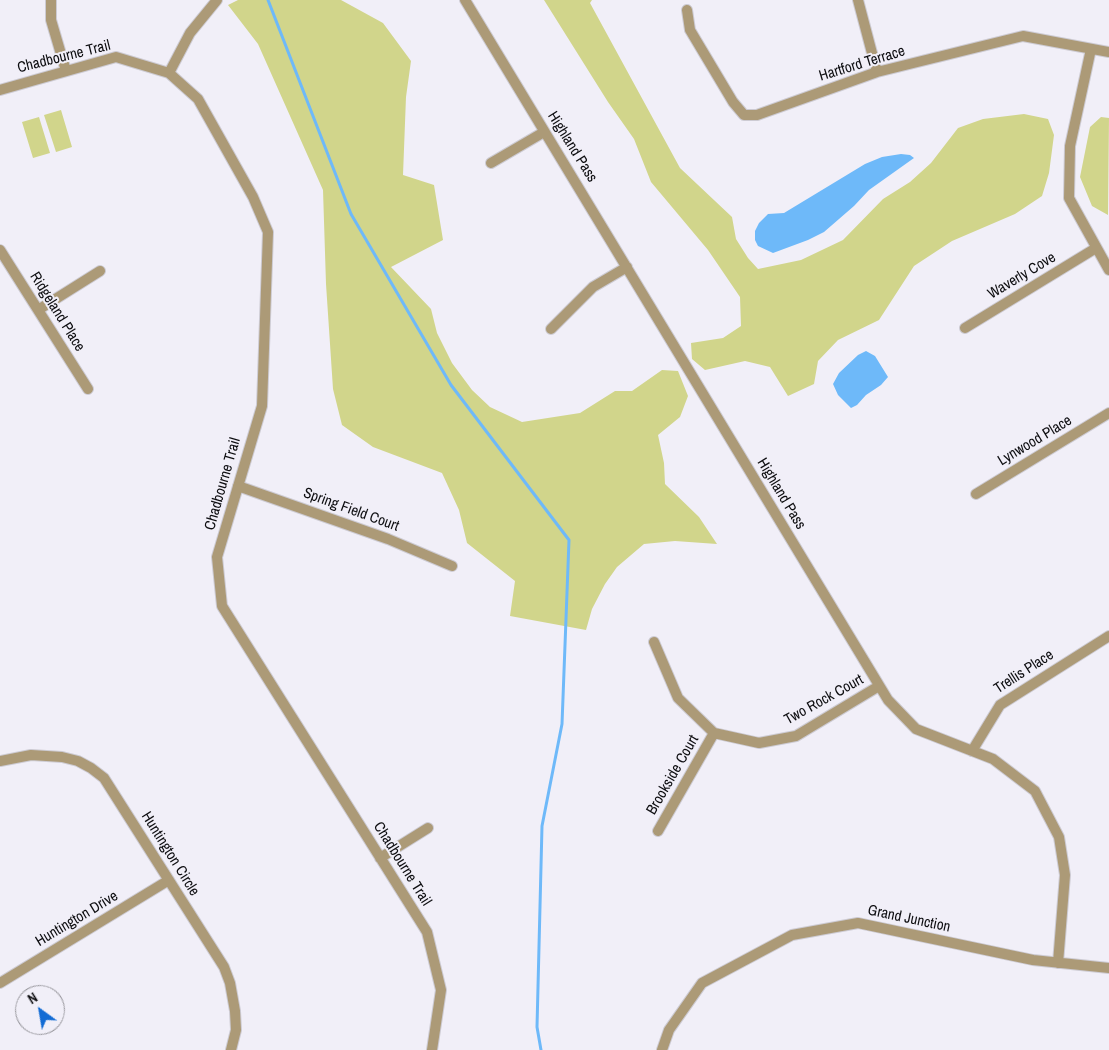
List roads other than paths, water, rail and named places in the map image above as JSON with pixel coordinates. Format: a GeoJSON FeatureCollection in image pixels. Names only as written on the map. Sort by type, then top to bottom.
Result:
{"type":"FeatureCollection","features":[{"type":"Feature","properties":{"kind":"street"},"geometry":{"type":"LineString","coordinates":[[51,0],[51,20],[66,71]]}},
{"type":"Feature","properties":{"kind":"street"},"geometry":{"type":"LineString","coordinates":[[169,73],[190,33],[217,0]]}},
{"type":"Feature","properties":{"kind":"street","name":"Highland Pass"},"geometry":{"type":"LineString","coordinates":[[465,0],[888,700],[916,729],[993,759],[1035,790],[1059,836],[1065,875],[1058,963]]}},
{"type":"Feature","properties":{"kind":"street"},"geometry":{"type":"LineString","coordinates":[[858,0],[877,72]]}},
{"type":"Feature","properties":{"kind":"street","name":"Hartford Terrace"},"geometry":{"type":"LineString","coordinates":[[687,10],[690,30],[733,102],[744,115],[757,115],[877,72],[1023,36],[1109,52]]}},
{"type":"Feature","properties":{"kind":"street"},"geometry":{"type":"LineString","coordinates":[[1091,49],[1070,146],[1069,198],[1109,270]]}},
{"type":"Feature","properties":{"kind":"street","name":"Chadbourne Trail"},"geometry":{"type":"LineString","coordinates":[[0,90],[116,57],[169,73],[198,99],[253,197],[268,232],[262,406],[217,557],[222,606],[427,932],[441,990],[432,1050]]}},
{"type":"Feature","properties":{"kind":"street"},"geometry":{"type":"LineString","coordinates":[[491,163],[544,132]]}},
{"type":"Feature","properties":{"kind":"street","name":"Waverly Cove"},"geometry":{"type":"LineString","coordinates":[[965,328],[1096,248]]}},
{"type":"Feature","properties":{"kind":"street","name":"Ridgeland Place"},"geometry":{"type":"LineString","coordinates":[[0,250],[88,389]]}},
{"type":"Feature","properties":{"kind":"street"},"geometry":{"type":"LineString","coordinates":[[550,329],[593,287],[627,267]]}},
{"type":"Feature","properties":{"kind":"street"},"geometry":{"type":"LineString","coordinates":[[38,310],[100,271]]}},
{"type":"Feature","properties":{"kind":"street","name":"Lynwood Place"},"geometry":{"type":"LineString","coordinates":[[976,494],[1109,414]]}},
{"type":"Feature","properties":{"kind":"street","name":"Spring Field Court"},"geometry":{"type":"LineString","coordinates":[[238,486],[388,539],[452,566]]}},
{"type":"Feature","properties":{"kind":"street","name":"Trellis Place"},"geometry":{"type":"LineString","coordinates":[[972,751],[1000,705],[1109,636]]}},
{"type":"Feature","properties":{"kind":"street"},"geometry":{"type":"LineString","coordinates":[[654,642],[678,698],[714,733]]}},
{"type":"Feature","properties":{"kind":"street","name":"Two Rock Court"},"geometry":{"type":"LineString","coordinates":[[714,733],[759,743],[796,736],[880,686]]}},
{"type":"Feature","properties":{"kind":"street","name":"Brookside Court"},"geometry":{"type":"LineString","coordinates":[[658,831],[714,733]]}},
{"type":"Feature","properties":{"kind":"street","name":"Huntington Circle"},"geometry":{"type":"LineString","coordinates":[[0,760],[47,756],[78,761],[104,778],[224,967],[230,983],[235,1012],[236,1030],[231,1050]]}},
{"type":"Feature","properties":{"kind":"street"},"geometry":{"type":"LineString","coordinates":[[380,858],[428,828]]}},
{"type":"Feature","properties":{"kind":"street","name":"Huntington Drive"},"geometry":{"type":"LineString","coordinates":[[0,983],[169,880]]}},
{"type":"Feature","properties":{"kind":"street","name":"Grand Junction"},"geometry":{"type":"LineString","coordinates":[[662,1050],[669,1030],[702,984],[792,935],[858,924],[1033,960],[1109,968]]}},
{"type":"Feature","properties":{"kind":"water"},"geometry":{"type":"Polygon","coordinates":[[[901,154],[910,155],[914,158],[869,190],[824,232],[773,253],[758,246],[755,240],[755,231],[759,223],[768,214],[784,213],[865,164],[882,157],[901,154]]]}},
{"type":"Feature","properties":{"kind":"water"},"geometry":{"type":"Polygon","coordinates":[[[866,351],[875,356],[888,377],[881,385],[851,408],[838,395],[833,384],[839,373],[858,355],[866,351]]]}},
{"type":"Feature","properties":{"kind":"waterway"},"geometry":{"type":"LineString","coordinates":[[268,0],[351,214],[451,385],[569,540],[562,724],[542,826],[537,1027],[541,1050]]}}]}
